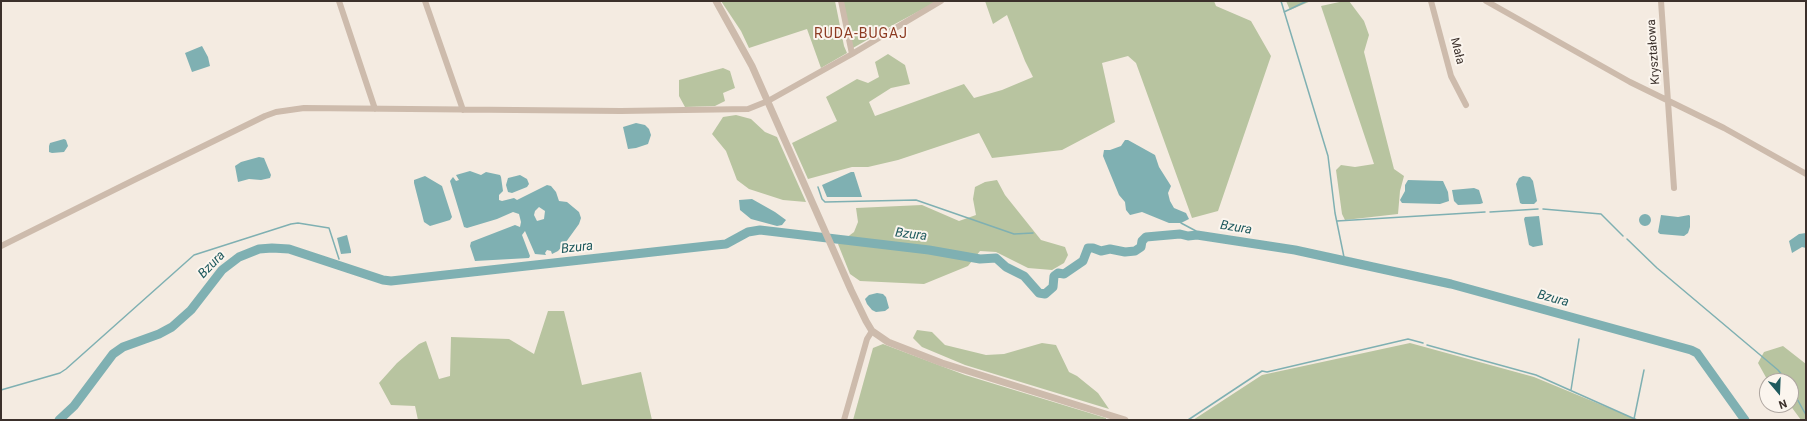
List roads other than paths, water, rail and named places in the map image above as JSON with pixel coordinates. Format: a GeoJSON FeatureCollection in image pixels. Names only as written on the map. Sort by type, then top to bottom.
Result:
{"type":"FeatureCollection","features":[{"type":"Feature","properties":{"kind":"street"},"geometry":{"type":"LineString","coordinates":[[339,1],[375,109]]}},
{"type":"Feature","properties":{"kind":"street"},"geometry":{"type":"LineString","coordinates":[[425,1],[463,110]]}},
{"type":"Feature","properties":{"kind":"street"},"geometry":{"type":"LineString","coordinates":[[716,1],[744,50],[866,321],[872,331],[888,342],[942,363],[1124,420]]}},
{"type":"Feature","properties":{"kind":"street"},"geometry":{"type":"LineString","coordinates":[[841,1],[852,54]]}},
{"type":"Feature","properties":{"kind":"street"},"geometry":{"type":"LineString","coordinates":[[1,246],[265,116],[287,110],[304,108],[621,111],[738,110],[753,108],[852,54],[941,1]]}},
{"type":"Feature","properties":{"kind":"street","name":"Mała"},"geometry":{"type":"LineString","coordinates":[[1431,1],[1451,76],[1466,105]]}},
{"type":"Feature","properties":{"kind":"street"},"geometry":{"type":"LineString","coordinates":[[1486,1],[1630,82],[1668,102],[1724,128],[1806,174]]}},
{"type":"Feature","properties":{"kind":"street","name":"Kryształowa"},"geometry":{"type":"LineString","coordinates":[[1661,1],[1674,188]]}},
{"type":"Feature","properties":{"kind":"street"},"geometry":{"type":"LineString","coordinates":[[844,420],[867,339],[872,331]]}},
{"type":"Feature","properties":{"kind":"water"},"geometry":{"type":"Polygon","coordinates":[[[202,46],[208,57],[210,66],[192,72],[185,53],[202,46]]]}},
{"type":"Feature","properties":{"kind":"water"},"geometry":{"type":"Polygon","coordinates":[[[636,123],[645,125],[649,129],[651,135],[648,144],[628,149],[623,127],[636,123]]]}},
{"type":"Feature","properties":{"kind":"water"},"geometry":{"type":"Polygon","coordinates":[[[64,139],[66,140],[68,146],[64,152],[49,152],[50,143],[64,139]]]}},
{"type":"Feature","properties":{"kind":"water"},"geometry":{"type":"Polygon","coordinates":[[[1125,140],[1128,140],[1155,155],[1159,167],[1171,186],[1168,193],[1170,201],[1174,208],[1186,213],[1189,219],[1181,223],[1169,223],[1142,212],[1130,215],[1126,210],[1125,202],[1119,195],[1103,156],[1104,150],[1110,150],[1121,146],[1125,140]]]}},
{"type":"Feature","properties":{"kind":"water"},"geometry":{"type":"Polygon","coordinates":[[[259,157],[264,158],[271,175],[270,178],[261,180],[249,179],[238,182],[235,166],[241,162],[259,157]]]}},
{"type":"Feature","properties":{"kind":"water"},"geometry":{"type":"Polygon","coordinates":[[[470,171],[481,175],[486,172],[500,175],[503,191],[499,195],[499,200],[502,201],[514,198],[517,200],[547,185],[551,186],[556,192],[559,201],[567,202],[579,212],[581,218],[579,224],[558,251],[552,254],[551,251],[547,250],[545,253],[546,255],[535,254],[525,231],[522,235],[530,256],[529,258],[475,261],[470,246],[471,242],[515,225],[520,227],[521,222],[519,214],[513,212],[497,219],[467,228],[464,227],[450,181],[453,177],[456,181],[459,180],[456,175],[470,171]],[[539,207],[535,211],[534,215],[537,221],[544,219],[545,211],[539,207]]]}},
{"type":"Feature","properties":{"kind":"water"},"geometry":{"type":"Polygon","coordinates":[[[854,172],[862,197],[827,197],[822,185],[854,172]]]}},
{"type":"Feature","properties":{"kind":"water"},"geometry":{"type":"Polygon","coordinates":[[[520,175],[527,179],[529,184],[527,187],[512,193],[508,192],[506,185],[508,178],[520,175]]]}},
{"type":"Feature","properties":{"kind":"water"},"geometry":{"type":"Polygon","coordinates":[[[425,176],[442,186],[452,217],[450,220],[430,226],[424,222],[414,180],[425,176]]]}},
{"type":"Feature","properties":{"kind":"water"},"geometry":{"type":"Polygon","coordinates":[[[1523,176],[1530,177],[1533,181],[1537,201],[1534,204],[1520,203],[1516,184],[1519,178],[1523,176]]]}},
{"type":"Feature","properties":{"kind":"water"},"geometry":{"type":"Polygon","coordinates":[[[1408,180],[1443,181],[1448,192],[1449,201],[1440,204],[1402,203],[1400,200],[1405,191],[1405,185],[1408,180]]]}},
{"type":"Feature","properties":{"kind":"water"},"geometry":{"type":"Polygon","coordinates":[[[1474,188],[1479,190],[1483,203],[1458,205],[1454,201],[1452,190],[1474,188]]]}},
{"type":"Feature","properties":{"kind":"water"},"geometry":{"type":"Polygon","coordinates":[[[752,199],[786,220],[782,225],[777,226],[751,219],[740,210],[739,200],[752,199]]]}},
{"type":"Feature","properties":{"kind":"water"},"geometry":{"type":"Polygon","coordinates":[[[1645,214],[1649,216],[1651,220],[1649,224],[1645,226],[1641,224],[1639,220],[1641,216],[1645,214]]]}},
{"type":"Feature","properties":{"kind":"water"},"geometry":{"type":"Polygon","coordinates":[[[1661,215],[1678,217],[1689,215],[1690,227],[1688,233],[1684,236],[1660,234],[1658,232],[1661,215]]]}},
{"type":"Feature","properties":{"kind":"water"},"geometry":{"type":"Polygon","coordinates":[[[1539,216],[1543,245],[1533,247],[1529,245],[1524,219],[1525,217],[1539,216]]]}},
{"type":"Feature","properties":{"kind":"water"},"geometry":{"type":"Polygon","coordinates":[[[1806,233],[1806,248],[1802,247],[1792,253],[1789,241],[1799,234],[1806,233]]]}},
{"type":"Feature","properties":{"kind":"water"},"geometry":{"type":"Polygon","coordinates":[[[347,235],[351,253],[341,254],[337,238],[347,235]]]}},
{"type":"Feature","properties":{"kind":"water"},"geometry":{"type":"Polygon","coordinates":[[[877,293],[883,294],[886,297],[889,308],[885,311],[876,312],[867,304],[865,299],[869,295],[877,293]]]}},
{"type":"Feature","properties":{"kind":"waterway"},"geometry":{"type":"LineString","coordinates":[[1281,1],[1328,156],[1335,213],[1345,262]]}},
{"type":"Feature","properties":{"kind":"waterway"},"geometry":{"type":"LineString","coordinates":[[1284,12],[1307,1]]}},
{"type":"Feature","properties":{"kind":"waterway"},"geometry":{"type":"LineString","coordinates":[[818,187],[822,199],[825,202],[916,200],[1014,234],[1033,233]]}},
{"type":"Feature","properties":{"kind":"waterway"},"geometry":{"type":"LineString","coordinates":[[1490,212],[1538,209]]}},
{"type":"Feature","properties":{"kind":"waterway"},"geometry":{"type":"LineString","coordinates":[[1543,209],[1601,214],[1623,236]]}},
{"type":"Feature","properties":{"kind":"waterway"},"geometry":{"type":"LineString","coordinates":[[1337,221],[1485,212]]}},
{"type":"Feature","properties":{"kind":"waterway"},"geometry":{"type":"LineString","coordinates":[[1,390],[60,373],[66,369],[194,255],[298,223],[329,228],[339,259]]}},
{"type":"Feature","properties":{"kind":"waterway"},"geometry":{"type":"LineString","coordinates":[[1181,223],[1196,231],[1197,235]]}},
{"type":"Feature","properties":{"kind":"waterway","name":"Bzura"},"geometry":{"type":"LineString","coordinates":[[59,420],[74,406],[113,354],[123,347],[159,334],[172,327],[191,310],[222,270],[239,257],[259,249],[289,249],[383,280],[391,281],[726,244],[748,232],[760,230],[929,250],[980,259],[996,258],[1006,267],[1024,276],[1039,293],[1045,294],[1053,287],[1054,276],[1058,273],[1064,274],[1083,261],[1088,248],[1101,251],[1110,249],[1125,252],[1135,251],[1141,247],[1142,241],[1146,237],[1180,234],[1188,236],[1197,235],[1295,250],[1451,284],[1691,350],[1697,353],[1745,420]]}},
{"type":"Feature","properties":{"kind":"waterway"},"geometry":{"type":"LineString","coordinates":[[1627,239],[1657,268],[1780,373]]}},
{"type":"Feature","properties":{"kind":"waterway"},"geometry":{"type":"LineString","coordinates":[[1188,420],[1262,371],[1267,372],[1408,339],[1423,343]]}},
{"type":"Feature","properties":{"kind":"waterway"},"geometry":{"type":"LineString","coordinates":[[1571,390],[1579,339]]}},
{"type":"Feature","properties":{"kind":"waterway"},"geometry":{"type":"LineString","coordinates":[[1427,345],[1536,375],[1637,420]]}},
{"type":"Feature","properties":{"kind":"waterway"},"geometry":{"type":"LineString","coordinates":[[1634,419],[1644,370]]}},
{"type":"Feature","properties":{"kind":"waterway"},"geometry":{"type":"LineString","coordinates":[[1799,402],[1806,415]]}},
{"type":"Feature","properties":{"kind":"district","name":"RUDA-BUGAJ"},"geometry":{"type":"Point","coordinates":[861,34]}}]}
